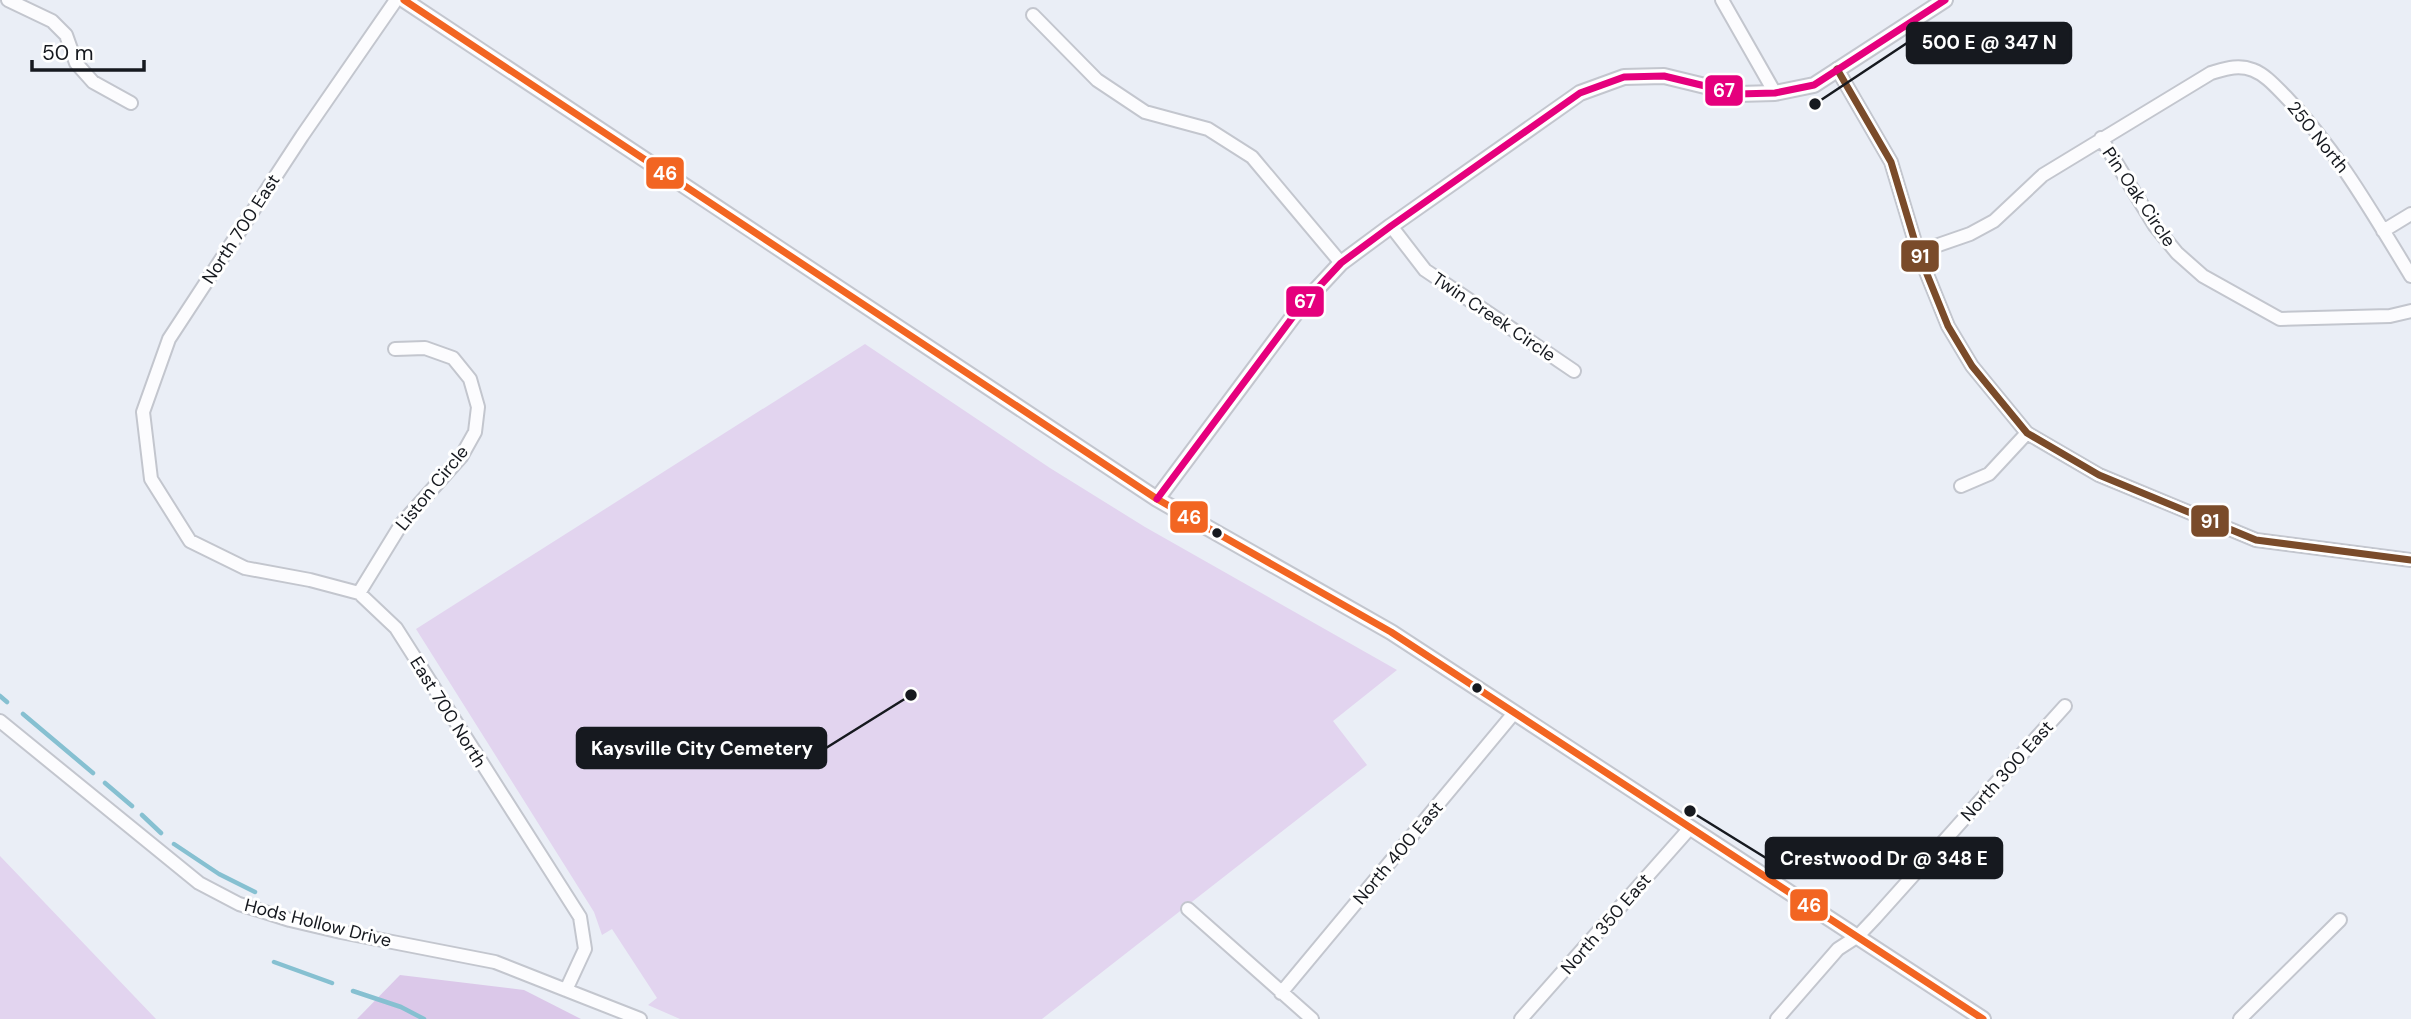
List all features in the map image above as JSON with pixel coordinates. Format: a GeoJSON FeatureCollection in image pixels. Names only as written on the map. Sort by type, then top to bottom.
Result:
{"type":"FeatureCollection","features":[{"type":"Feature","properties":{"kind":"street"},"geometry":{"type":"LineString","coordinates":[[8,0],[52,21],[66,35],[76,62],[93,82],[131,103]]}},
{"type":"Feature","properties":{"kind":"street","name":"North 700 East"},"geometry":{"type":"LineString","coordinates":[[151,479],[143,412],[169,339],[396,0]]}},
{"type":"Feature","properties":{"kind":"street"},"geometry":{"type":"LineString","coordinates":[[404,0],[1157,499],[1391,632],[1983,1019]]}},
{"type":"Feature","properties":{"kind":"street"},"geometry":{"type":"LineString","coordinates":[[1722,0],[1774,93]]}},
{"type":"Feature","properties":{"kind":"street"},"geometry":{"type":"LineString","coordinates":[[1157,499],[1301,306],[1341,263],[1580,93],[1624,77],[1664,76],[1738,94],[1774,93],[1814,85],[1945,0]]}},
{"type":"Feature","properties":{"kind":"street"},"geometry":{"type":"LineString","coordinates":[[1032,15],[1097,80],[1145,112],[1208,129],[1252,157],[1341,263]]}},
{"type":"Feature","properties":{"kind":"street","name":"250 North"},"geometry":{"type":"LineString","coordinates":[[2101,138],[2211,73],[2233,66],[2253,70],[2270,81],[2299,110],[2340,161],[2383,231]]}},
{"type":"Feature","properties":{"kind":"street"},"geometry":{"type":"LineString","coordinates":[[1838,69],[1891,163],[1918,252],[1948,326],[1972,366],[2027,433],[2099,475],[2256,540],[2411,560]]}},
{"type":"Feature","properties":{"kind":"street"},"geometry":{"type":"LineString","coordinates":[[1918,252],[1970,234],[1994,221],[2043,175],[2101,138]]}},
{"type":"Feature","properties":{"kind":"street","name":"Pin Oak Circle"},"geometry":{"type":"LineString","coordinates":[[2101,138],[2155,226],[2177,253],[2203,276],[2280,318],[2390,316],[2411,311]]}},
{"type":"Feature","properties":{"kind":"street"},"geometry":{"type":"LineString","coordinates":[[2411,214],[2383,231],[2411,276]]}},
{"type":"Feature","properties":{"kind":"street","name":"Twin Creek Circle"},"geometry":{"type":"LineString","coordinates":[[1391,226],[1425,270],[1574,371]]}},
{"type":"Feature","properties":{"kind":"street","name":"Liston Circle"},"geometry":{"type":"LineString","coordinates":[[359,593],[402,523],[461,457],[475,432],[478,407],[473,388],[470,379],[453,358],[425,348],[395,349]]}},
{"type":"Feature","properties":{"kind":"street"},"geometry":{"type":"LineString","coordinates":[[1961,486],[1989,474],[2027,433]]}},
{"type":"Feature","properties":{"kind":"street","name":"East 700 North"},"geometry":{"type":"LineString","coordinates":[[151,479],[190,541],[245,568],[310,580],[359,593],[396,628],[580,917],[585,949],[566,990]]}},
{"type":"Feature","properties":{"kind":"street","name":"North 300 East"},"geometry":{"type":"LineString","coordinates":[[1777,1019],[1838,949],[1858,936],[2065,706]]}},
{"type":"Feature","properties":{"kind":"street","name":"North 400 East"},"geometry":{"type":"LineString","coordinates":[[1281,993],[1514,713]]}},
{"type":"Feature","properties":{"kind":"street","name":"Hods Hollow Drive"},"geometry":{"type":"LineString","coordinates":[[0,722],[199,883],[239,904],[341,932],[495,962],[566,990]]}},
{"type":"Feature","properties":{"kind":"street","name":"North 350 East"},"geometry":{"type":"LineString","coordinates":[[1521,1019],[1690,828]]}},
{"type":"Feature","properties":{"kind":"street"},"geometry":{"type":"LineString","coordinates":[[1188,909],[1312,1019]]}},
{"type":"Feature","properties":{"kind":"street"},"geometry":{"type":"LineString","coordinates":[[2240,1019],[2340,920]]}},
{"type":"Feature","properties":{"kind":"street"},"geometry":{"type":"LineString","coordinates":[[566,990],[640,1019]]}},
{"type":"Feature","properties":{"kind":"shaded area"},"geometry":{"type":"Polygon","coordinates":[[[865,344],[1050,468],[1145,527],[1397,670],[1333,721],[1367,765],[1042,1019],[680,1019],[648,1005],[657,998],[612,929],[602,935],[594,912],[416,629],[865,344]]]}},
{"type":"Feature","properties":{"kind":"shaded area"},"geometry":{"type":"Polygon","coordinates":[[[0,856],[156,1019],[0,1019],[0,856]]]}},
{"type":"Feature","properties":{"kind":"shaded area"},"geometry":{"type":"Polygon","coordinates":[[[400,975],[524,990],[581,1019],[357,1019],[400,975]]]}},
{"type":"Feature","properties":{"kind":"waterway"},"geometry":{"type":"LineString","coordinates":[[0,696],[7,702]]}},
{"type":"Feature","properties":{"kind":"waterway"},"geometry":{"type":"LineString","coordinates":[[23,714],[93,773]]}},
{"type":"Feature","properties":{"kind":"waterway"},"geometry":{"type":"LineString","coordinates":[[105,783],[132,806]]}},
{"type":"Feature","properties":{"kind":"waterway"},"geometry":{"type":"LineString","coordinates":[[142,815],[161,833]]}},
{"type":"Feature","properties":{"kind":"waterway"},"geometry":{"type":"LineString","coordinates":[[174,844],[219,874],[255,892]]}},
{"type":"Feature","properties":{"kind":"waterway"},"geometry":{"type":"LineString","coordinates":[[274,962],[332,983]]}},
{"type":"Feature","properties":{"kind":"waterway"},"geometry":{"type":"LineString","coordinates":[[353,991],[401,1007],[424,1019]]}},
{"type":"Feature","properties":{"kind":"transit line","name":"46"},"geometry":{"type":"LineString","coordinates":[[404,0],[1157,499],[1391,632],[1983,1019]]}},
{"type":"Feature","properties":{"kind":"transit line","name":"67"},"geometry":{"type":"LineString","coordinates":[[1157,499],[1301,306],[1341,263],[1580,93],[1624,77],[1664,76],[1738,94],[1775,93],[1814,85],[1945,0]]}},
{"type":"Feature","properties":{"kind":"transit line","name":"91"},"geometry":{"type":"LineString","coordinates":[[1837,69],[1891,162],[1918,252],[1948,326],[1972,366],[2027,433],[2099,475],[2256,540],[2411,560]]}},
{"type":"Feature","properties":{"kind":"place","name":"500 E @ 347 N"},"geometry":{"type":"Point","coordinates":[1815,104]}},
{"type":"Feature","properties":{"kind":"place","name":"Kaysville City Cemetery"},"geometry":{"type":"Point","coordinates":[911,695]}},
{"type":"Feature","properties":{"kind":"place","name":"Crestwood Dr @ 348 E"},"geometry":{"type":"Point","coordinates":[1690,811]}}]}
